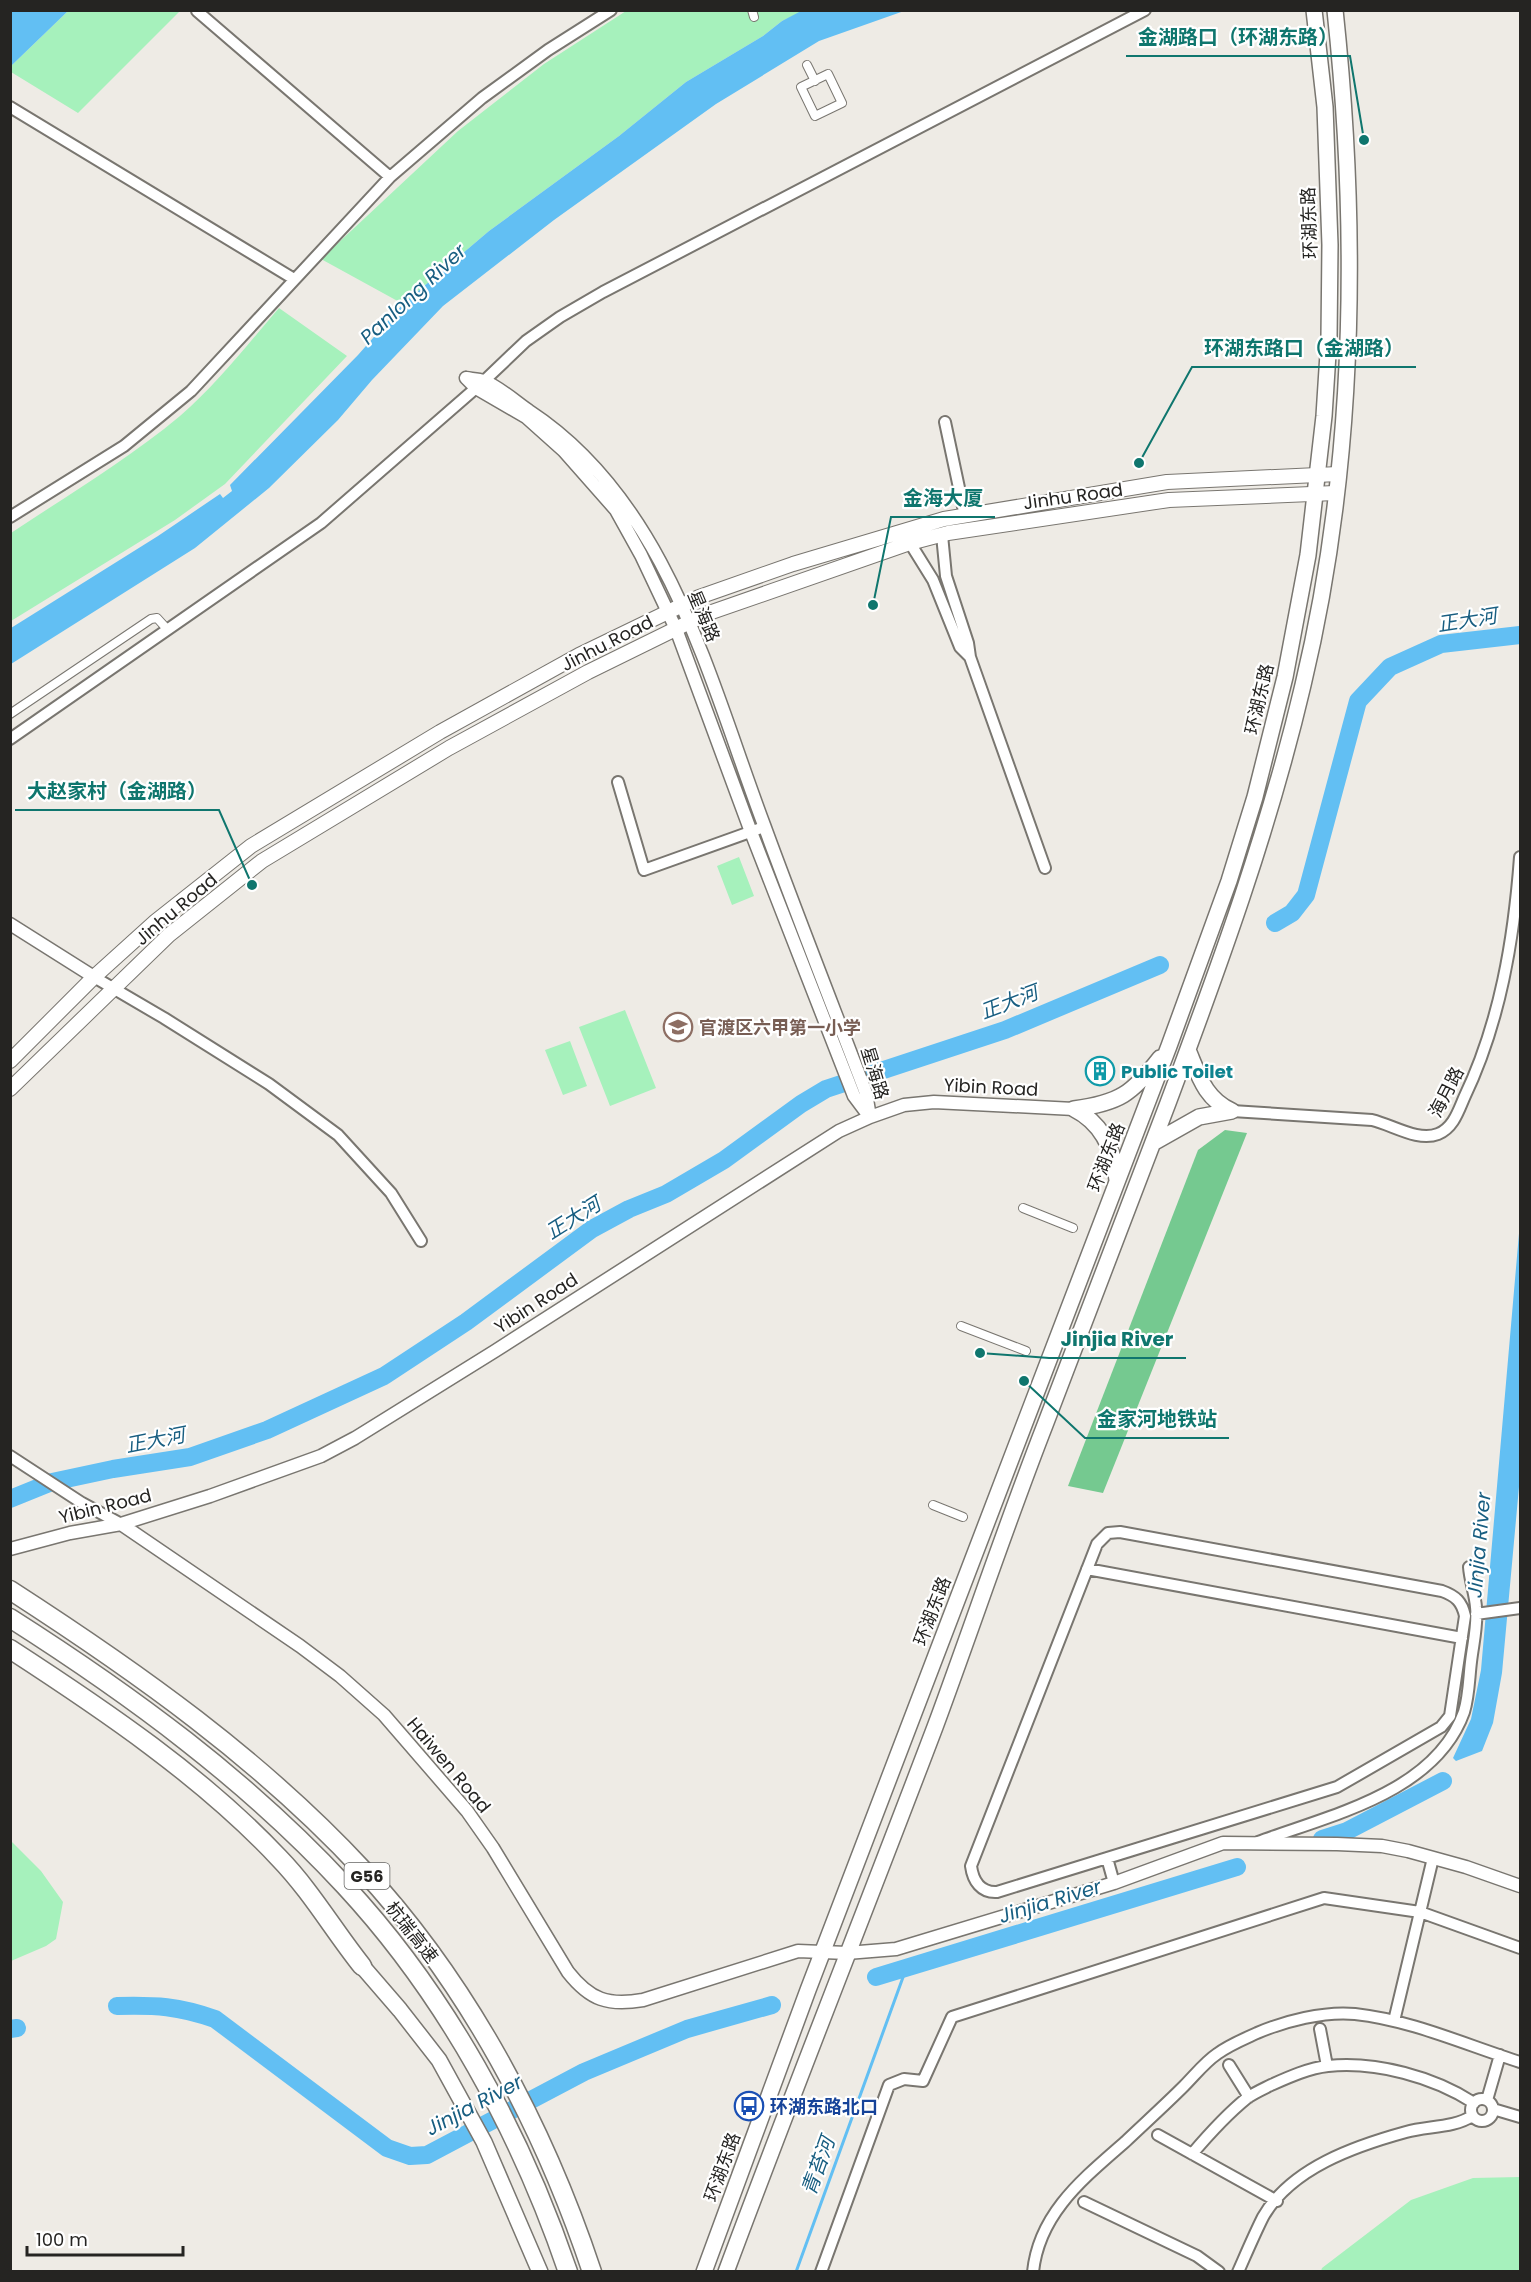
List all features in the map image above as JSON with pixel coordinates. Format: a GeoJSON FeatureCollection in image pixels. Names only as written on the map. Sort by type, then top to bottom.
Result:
{"type":"FeatureCollection","features":[{"type":"Feature","properties":{"kind":"highway","name":"杭瑞高速"},"geometry":{"type":"LineString","coordinates":[[10,1590],[123,1665],[220,1738],[300,1808],[372,1881],[432,1956],[494,2052],[541,2143],[571,2211],[592,2271]]}},
{"type":"Feature","properties":{"kind":"highway","name":"杭瑞高速"},"geometry":{"type":"LineString","coordinates":[[10,1617],[118,1690],[205,1756],[304,1844],[372,1917],[433,1998],[483,2080],[532,2179],[567,2271]]}},
{"type":"Feature","properties":{"kind":"highway"},"geometry":{"type":"LineString","coordinates":[[10,1649],[146,1743],[240,1820],[295,1875],[362,1966]]}},
{"type":"Feature","properties":{"kind":"main road","name":"环湖东路"},"geometry":{"type":"LineString","coordinates":[[704,2271],[823,1951],[1169,1046],[1229,881],[1255,797],[1285,677],[1308,555],[1324,416],[1329,338],[1330,245],[1325,107],[1314,10]]}},
{"type":"Feature","properties":{"kind":"main road"},"geometry":{"type":"LineString","coordinates":[[726,2271],[935,1726],[1032,1459],[1188,1050],[1248,885],[1274,800],[1305,679],[1329,553],[1349,337],[1350,242],[1345,103],[1335,10]]}},
{"type":"Feature","properties":{"kind":"main road","name":"Jinhu Road"},"geometry":{"type":"LineString","coordinates":[[10,1061],[94,977],[156,921],[251,846],[440,732],[579,655],[699,597],[794,564],[945,519],[1167,482],[1338,474]]}},
{"type":"Feature","properties":{"kind":"main road","name":"Jinhu Road"},"geometry":{"type":"LineString","coordinates":[[10,1089],[169,935],[262,861],[449,748],[588,672],[706,614],[910,543],[942,535],[1169,501],[1335,493]]}},
{"type":"Feature","properties":{"kind":"main road"},"geometry":{"type":"LineString","coordinates":[[1074,1109],[1106,1104],[1123,1096],[1148,1073],[1169,1046]]}},
{"type":"Feature","properties":{"kind":"main road"},"geometry":{"type":"LineString","coordinates":[[1188,1050],[1202,1083],[1218,1105],[1232,1111]]}},
{"type":"Feature","properties":{"kind":"main road"},"geometry":{"type":"LineString","coordinates":[[1074,1109],[1086,1115],[1099,1128],[1112,1155],[1117,1182]]}},
{"type":"Feature","properties":{"kind":"main road"},"geometry":{"type":"LineString","coordinates":[[1153,1143],[1199,1117],[1232,1111]]}},
{"type":"Feature","properties":{"kind":"main road"},"geometry":{"type":"LineString","coordinates":[[362,1966],[439,2060],[484,2142],[540,2271]]}},
{"type":"Feature","properties":{"kind":"street"},"geometry":{"type":"LineString","coordinates":[[10,517],[124,446],[191,391],[390,177],[482,98],[548,50],[611,10]]}},
{"type":"Feature","properties":{"kind":"street"},"geometry":{"type":"LineString","coordinates":[[10,739],[78,694],[321,523],[480,385],[526,341],[560,317],[603,292],[1145,10]]}},
{"type":"Feature","properties":{"kind":"street"},"geometry":{"type":"LineString","coordinates":[[197,11],[390,177]]}},
{"type":"Feature","properties":{"kind":"street"},"geometry":{"type":"LineString","coordinates":[[807,65],[815,81]]}},
{"type":"Feature","properties":{"kind":"street"},"geometry":{"type":"LineString","coordinates":[[828,74],[842,103],[815,116],[801,87],[815,81],[828,74]]}},
{"type":"Feature","properties":{"kind":"street"},"geometry":{"type":"LineString","coordinates":[[10,107],[294,279]]}},
{"type":"Feature","properties":{"kind":"street","name":"星海路"},"geometry":{"type":"LineString","coordinates":[[480,385],[536,415],[561,434],[601,471],[631,511],[657,554],[674,609],[676,629],[751,832],[850,1067]]}},
{"type":"Feature","properties":{"kind":"street"},"geometry":{"type":"LineString","coordinates":[[945,422],[965,516]]}},
{"type":"Feature","properties":{"kind":"street"},"geometry":{"type":"LineString","coordinates":[[942,535],[946,576],[968,643],[970,657],[1045,868]]}},
{"type":"Feature","properties":{"kind":"street"},"geometry":{"type":"LineString","coordinates":[[910,543],[933,580],[960,647],[970,657]]}},
{"type":"Feature","properties":{"kind":"street","name":"星海路"},"geometry":{"type":"LineString","coordinates":[[674,609],[690,622],[870,1117]]}},
{"type":"Feature","properties":{"kind":"street"},"geometry":{"type":"LineString","coordinates":[[10,714],[151,619],[158,618],[167,630]]}},
{"type":"Feature","properties":{"kind":"street"},"geometry":{"type":"LineString","coordinates":[[618,782],[644,870],[764,827]]}},
{"type":"Feature","properties":{"kind":"street","name":"海月路"},"geometry":{"type":"LineString","coordinates":[[1232,1111],[1372,1120],[1389,1124],[1413,1135],[1426,1137],[1448,1129],[1474,1076],[1492,1023],[1510,942],[1521,857]]}},
{"type":"Feature","properties":{"kind":"street"},"geometry":{"type":"LineString","coordinates":[[10,924],[269,1084],[338,1135],[391,1193],[421,1241]]}},
{"type":"Feature","properties":{"kind":"street","name":"Yibin Road"},"geometry":{"type":"LineString","coordinates":[[10,1549],[70,1533],[121,1524],[210,1496],[321,1456],[355,1438],[495,1351],[839,1131],[870,1117],[904,1105],[934,1102],[1074,1109]]}},
{"type":"Feature","properties":{"kind":"street"},"geometry":{"type":"LineString","coordinates":[[1023,1208],[1072,1228]]}},
{"type":"Feature","properties":{"kind":"street"},"geometry":{"type":"LineString","coordinates":[[961,1326],[1026,1351]]}},
{"type":"Feature","properties":{"kind":"street","name":"Haiwen Road"},"geometry":{"type":"LineString","coordinates":[[14,1459],[82,1503],[121,1524],[300,1646],[340,1676],[384,1714],[467,1811],[493,1848],[568,1972],[580,1987],[593,1996],[610,2002],[627,2003],[643,2000],[798,1951],[847,1953],[896,1949],[1114,1883],[1223,1843]]}},
{"type":"Feature","properties":{"kind":"street"},"geometry":{"type":"LineString","coordinates":[[933,1505],[963,1517]]}},
{"type":"Feature","properties":{"kind":"street"},"geometry":{"type":"LineString","coordinates":[[1108,1533],[1131,1534],[1442,1591],[1453,1595],[1463,1605],[1465,1616],[1462,1638],[1450,1716],[1441,1727],[1337,1787],[989,1892],[981,1888],[972,1875],[971,1866],[1088,1569],[1102,1538],[1108,1533]]}},
{"type":"Feature","properties":{"kind":"street"},"geometry":{"type":"LineString","coordinates":[[1255,1843],[1354,1807],[1387,1792],[1412,1777],[1434,1758],[1450,1737],[1464,1711],[1481,1614],[1469,1567]]}},
{"type":"Feature","properties":{"kind":"street"},"geometry":{"type":"LineString","coordinates":[[1088,1569],[1462,1638]]}},
{"type":"Feature","properties":{"kind":"street"},"geometry":{"type":"LineString","coordinates":[[1481,1614],[1516,1608]]}},
{"type":"Feature","properties":{"kind":"street"},"geometry":{"type":"LineString","coordinates":[[1217,1824],[1223,1843],[1382,1846],[1466,1867],[1521,1886]]}},
{"type":"Feature","properties":{"kind":"street"},"geometry":{"type":"LineString","coordinates":[[1107,1858],[1114,1883]]}},
{"type":"Feature","properties":{"kind":"street"},"geometry":{"type":"LineString","coordinates":[[1394,2020],[1433,1858]]}},
{"type":"Feature","properties":{"kind":"street"},"geometry":{"type":"LineString","coordinates":[[821,2271],[890,2085],[904,2079],[923,2081],[952,2017],[1324,1898],[1420,1912],[1521,1948]]}},
{"type":"Feature","properties":{"kind":"street"},"geometry":{"type":"LineString","coordinates":[[1033,2271],[1035,2253],[1045,2229],[1058,2206],[1078,2183],[1157,2113],[1216,2054],[1274,2026],[1308,2017],[1352,2014],[1394,2020],[1521,2062]]}},
{"type":"Feature","properties":{"kind":"street"},"geometry":{"type":"LineString","coordinates":[[1320,2029],[1327,2066]]}},
{"type":"Feature","properties":{"kind":"street"},"geometry":{"type":"LineString","coordinates":[[1500,2055],[1490,2104],[1491,2118],[1484,2122],[1472,2116],[1471,2110],[1474,2103],[1481,2099],[1490,2104],[1521,2117]]}},
{"type":"Feature","properties":{"kind":"street"},"geometry":{"type":"LineString","coordinates":[[1229,2065],[1248,2097]]}},
{"type":"Feature","properties":{"kind":"street"},"geometry":{"type":"LineString","coordinates":[[1192,2154],[1211,2132],[1248,2097],[1288,2077],[1327,2066],[1370,2066],[1410,2076],[1455,2091],[1474,2103]]}},
{"type":"Feature","properties":{"kind":"street"},"geometry":{"type":"LineString","coordinates":[[1238,2271],[1264,2216],[1300,2178],[1335,2158],[1374,2142],[1409,2131],[1463,2122],[1472,2116]]}},
{"type":"Feature","properties":{"kind":"street"},"geometry":{"type":"LineString","coordinates":[[1158,2135],[1277,2201]]}},
{"type":"Feature","properties":{"kind":"street"},"geometry":{"type":"LineString","coordinates":[[1084,2202],[1197,2256],[1219,2271]]}},
{"type":"Feature","properties":{"kind":"green space"},"geometry":{"type":"Polygon","coordinates":[[[68,11],[180,11],[78,113],[11,72],[11,66],[68,11]]]}},
{"type":"Feature","properties":{"kind":"green space"},"geometry":{"type":"Polygon","coordinates":[[[626,11],[803,11],[782,21],[763,36],[686,82],[619,136],[489,231],[403,304],[321,259],[458,131],[544,64],[626,11]]]}},
{"type":"Feature","properties":{"kind":"green space"},"geometry":{"type":"Polygon","coordinates":[[[279,308],[347,356],[225,484],[175,520],[11,621],[11,533],[118,462],[180,416],[219,378],[279,308]]]}},
{"type":"Feature","properties":{"kind":"green space"},"geometry":{"type":"Polygon","coordinates":[[[739,857],[754,896],[732,905],[717,866],[739,857]]]}},
{"type":"Feature","properties":{"kind":"green space"},"geometry":{"type":"Polygon","coordinates":[[[625,1010],[656,1088],[610,1106],[579,1027],[625,1010]]]}},
{"type":"Feature","properties":{"kind":"green space"},"geometry":{"type":"Polygon","coordinates":[[[570,1041],[587,1086],[563,1095],[545,1050],[570,1041]]]}},
{"type":"Feature","properties":{"kind":"green space"},"geometry":{"type":"Polygon","coordinates":[[[1225,1130],[1247,1133],[1103,1493],[1068,1486],[1198,1150],[1225,1130]]]}},
{"type":"Feature","properties":{"kind":"green space"},"geometry":{"type":"Polygon","coordinates":[[[10,1840],[41,1871],[63,1902],[56,1939],[46,1946],[11,1961],[10,1840]]]}},
{"type":"Feature","properties":{"kind":"green space"},"geometry":{"type":"Polygon","coordinates":[[[1520,2177],[1520,2271],[1321,2271],[1411,2200],[1473,2178],[1520,2177]]]}},
{"type":"Feature","properties":{"kind":"water"},"geometry":{"type":"Polygon","coordinates":[[[11,10],[68,10],[68,11],[11,66],[11,10]]]}},
{"type":"Feature","properties":{"kind":"water"},"geometry":{"type":"Polygon","coordinates":[[[803,10],[904,11],[819,41],[716,104],[554,220],[443,306],[372,380],[338,420],[269,488],[195,548],[11,664],[11,628],[158,536],[220,494],[223,498],[232,491],[230,485],[358,355],[403,304],[489,231],[619,136],[686,82],[803,10]]]}},
{"type":"Feature","properties":{"kind":"water"},"geometry":{"type":"Polygon","coordinates":[[[1520,1222],[1520,1476],[1502,1673],[1493,1723],[1482,1751],[1456,1761],[1453,1758],[1471,1719],[1481,1670],[1520,1222]]]}},
{"type":"Feature","properties":{"kind":"waterway","name":"正大河"},"geometry":{"type":"LineString","coordinates":[[1275,923],[1292,913],[1306,895],[1358,701],[1390,667],[1441,644],[1520,635]]}},
{"type":"Feature","properties":{"kind":"waterway","name":"正大河"},"geometry":{"type":"LineString","coordinates":[[10,1499],[52,1482],[113,1469],[190,1457],[267,1430],[384,1376],[466,1322],[592,1229],[629,1209],[666,1194],[724,1160],[801,1104],[826,1089],[1005,1030],[1160,965]]}},
{"type":"Feature","properties":{"kind":"waterway","name":"Jinjia River"},"geometry":{"type":"LineString","coordinates":[[1322,1839],[1347,1831],[1443,1781]]}},
{"type":"Feature","properties":{"kind":"waterway","name":"Jinjia River"},"geometry":{"type":"LineString","coordinates":[[876,1977],[1237,1867]]}},
{"type":"Feature","properties":{"kind":"waterway","name":"青苔河"},"geometry":{"type":"LineString","coordinates":[[796,2272],[906,1969]]}},
{"type":"Feature","properties":{"kind":"waterway","name":"Jinjia River"},"geometry":{"type":"LineString","coordinates":[[117,2006],[167,2007],[215,2019],[387,2148],[410,2156],[427,2155],[584,2072],[687,2029],[772,2005]]}},
{"type":"Feature","properties":{"kind":"waterway","name":"Jinjia River"},"geometry":{"type":"LineString","coordinates":[[10,2029],[17,2028]]}},
{"type":"Feature","properties":{"kind":"place","name":"金湖路口（环湖东路）"},"geometry":{"type":"Point","coordinates":[1364,140]}},
{"type":"Feature","properties":{"kind":"place","name":"环湖东路口（金湖路）"},"geometry":{"type":"Point","coordinates":[1139,463]}},
{"type":"Feature","properties":{"kind":"place","name":"金海大厦"},"geometry":{"type":"Point","coordinates":[873,605]}},
{"type":"Feature","properties":{"kind":"place","name":"大赵家村（金湖路）"},"geometry":{"type":"Point","coordinates":[252,885]}},
{"type":"Feature","properties":{"kind":"place","name":"官渡区六甲第一小学"},"geometry":{"type":"Point","coordinates":[678,1027]}},
{"type":"Feature","properties":{"kind":"place","name":"Public Toilet"},"geometry":{"type":"Point","coordinates":[1100,1071]}},
{"type":"Feature","properties":{"kind":"place","name":"Jinjia River"},"geometry":{"type":"Point","coordinates":[980,1353]}},
{"type":"Feature","properties":{"kind":"place","name":"金家河地铁站"},"geometry":{"type":"Point","coordinates":[1024,1381]}},
{"type":"Feature","properties":{"kind":"place","name":"环湖东路北口"},"geometry":{"type":"Point","coordinates":[749,2106]}},
{"type":"Feature","properties":{"kind":"water label","name":"Panlong River"},"geometry":{"type":"Point","coordinates":[413,294]}}]}
